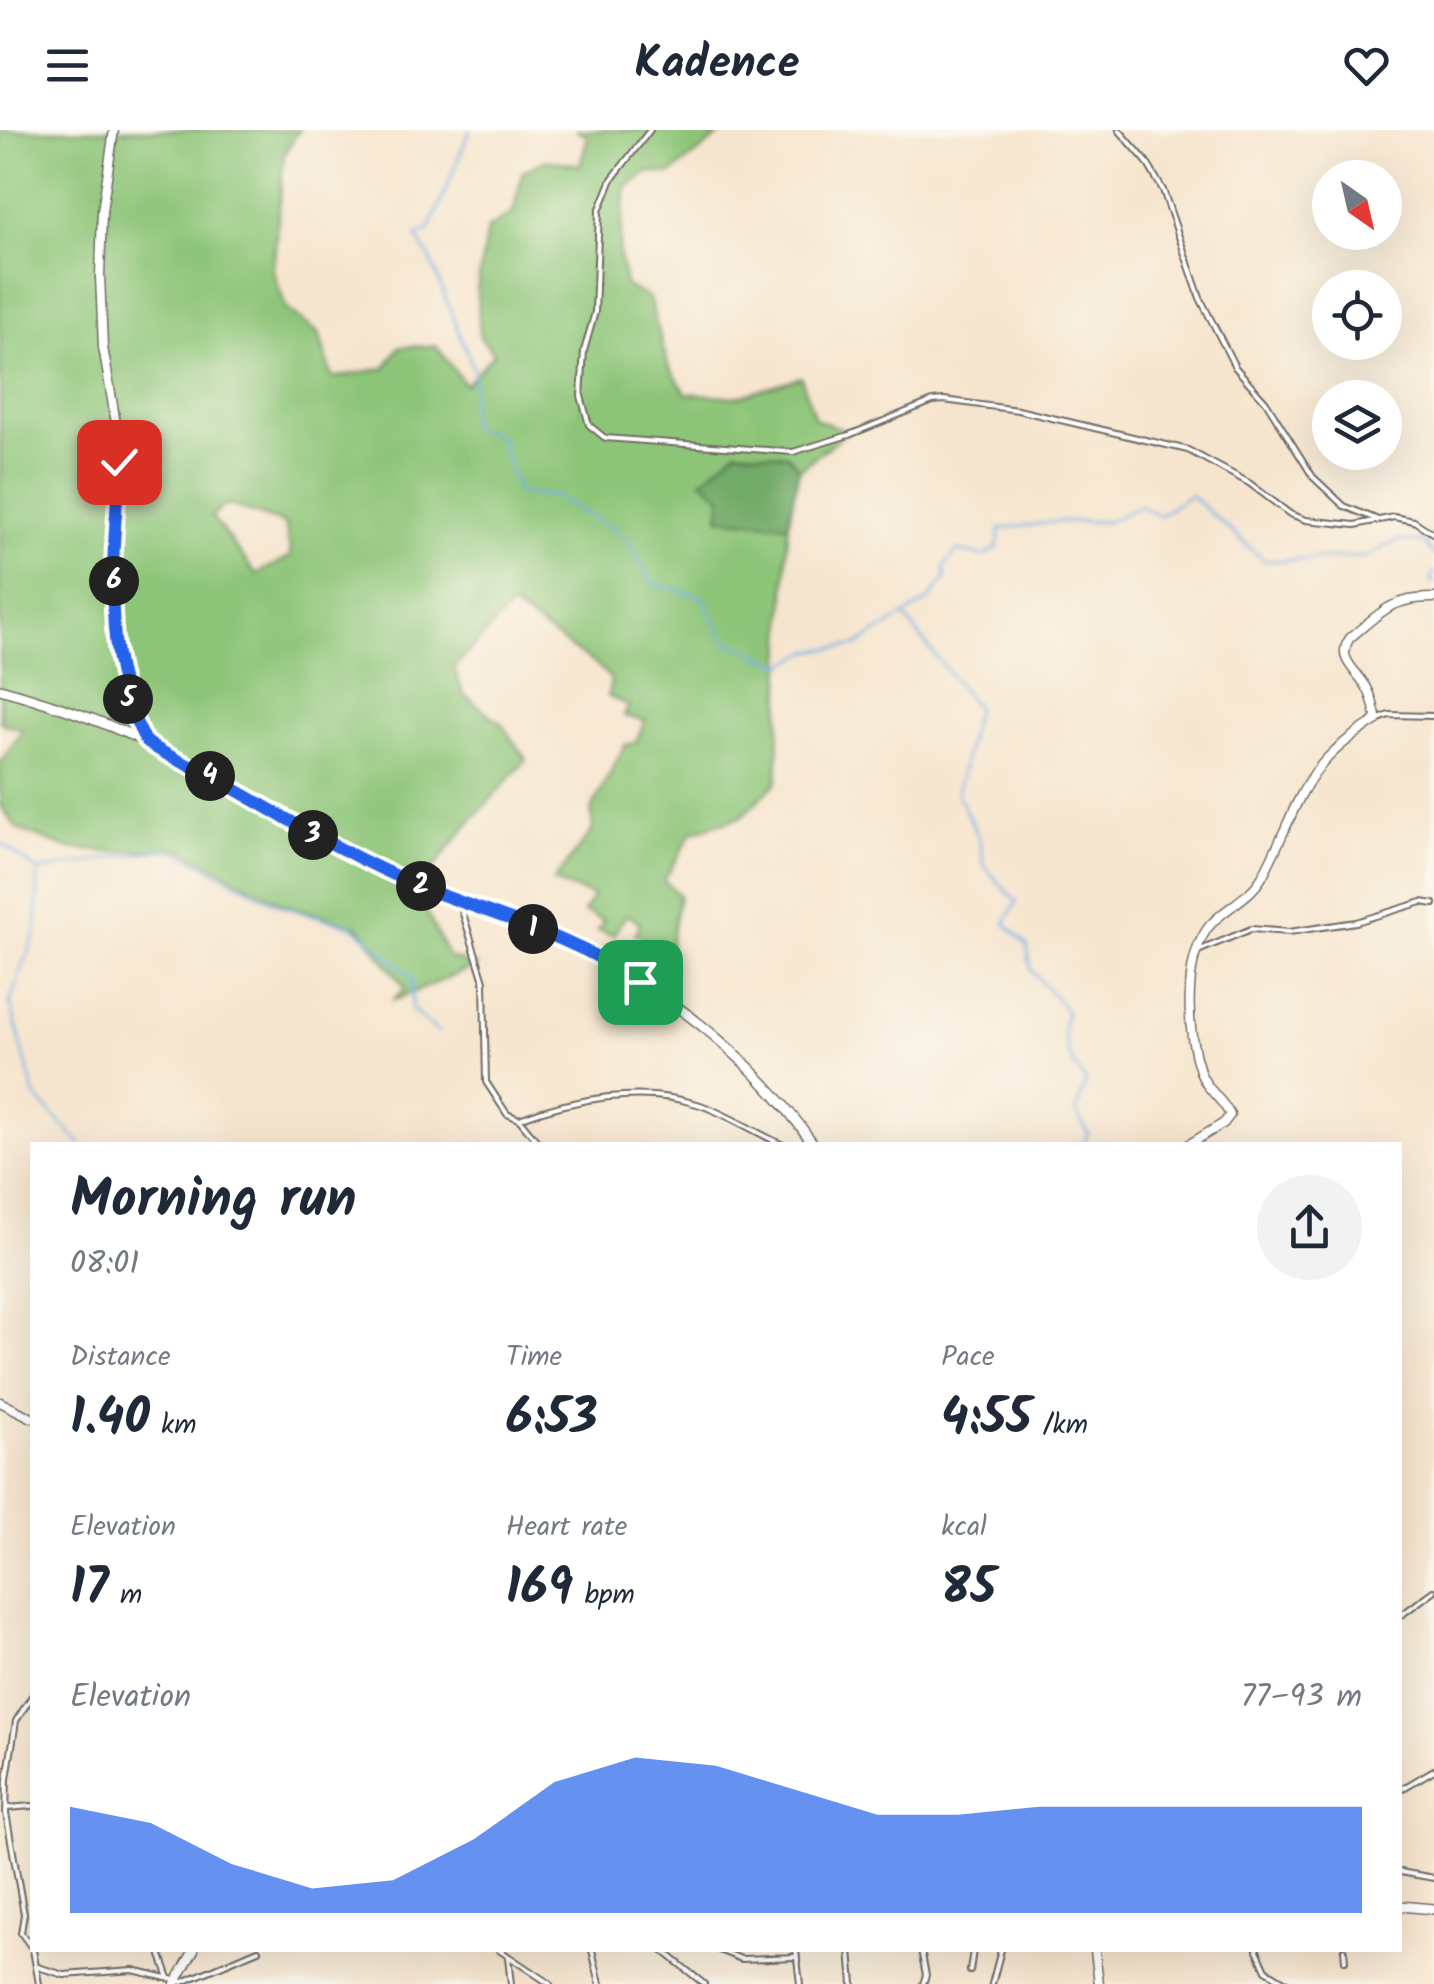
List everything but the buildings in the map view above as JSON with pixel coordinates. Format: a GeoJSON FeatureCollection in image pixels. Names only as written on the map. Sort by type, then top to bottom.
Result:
{"type":"FeatureCollection","features":[{"type":"Feature","properties":{"kind":"main road"},"geometry":{"type":"LineString","coordinates":[[0,689],[83,716],[146,743],[344,852],[556,937],[617,967],[665,997],[746,1064],[784,1104],[812,1142]]}},
{"type":"Feature","properties":{"kind":"main road"},"geometry":{"type":"LineString","coordinates":[[1402,1906],[1434,1909]]}},
{"type":"Feature","properties":{"kind":"street"},"geometry":{"type":"LineString","coordinates":[[114,130],[102,211],[100,276],[103,347],[118,441],[112,640],[123,687],[146,743]]}},
{"type":"Feature","properties":{"kind":"street"},"geometry":{"type":"LineString","coordinates":[[650,130],[612,179],[599,211],[595,312],[584,352],[581,396],[589,425],[605,438],[793,452],[849,435],[933,400],[944,400],[1018,410],[1188,450],[1250,483],[1290,514],[1306,520],[1355,525],[1376,519],[1414,521],[1434,534]]}},
{"type":"Feature","properties":{"kind":"street"},"geometry":{"type":"LineString","coordinates":[[1118,130],[1146,160],[1162,190],[1200,298],[1235,367],[1266,402],[1313,477],[1344,506],[1376,519]]}},
{"type":"Feature","properties":{"kind":"street"},"geometry":{"type":"LineString","coordinates":[[1377,720],[1366,686],[1346,660],[1345,645],[1391,604],[1405,599],[1434,598]]}},
{"type":"Feature","properties":{"kind":"street"},"geometry":{"type":"LineString","coordinates":[[1193,1142],[1230,1115],[1200,1074],[1190,1020],[1189,991],[1207,928],[1260,880],[1286,822],[1318,766],[1340,744],[1389,715],[1434,716]]}},
{"type":"Feature","properties":{"kind":"street"},"geometry":{"type":"LineString","coordinates":[[458,900],[484,982],[486,1082],[507,1114],[519,1119],[538,1142]]}},
{"type":"Feature","properties":{"kind":"street"},"geometry":{"type":"LineString","coordinates":[[1198,950],[1250,929],[1289,932],[1356,922],[1422,902],[1434,904]]}},
{"type":"Feature","properties":{"kind":"street"},"geometry":{"type":"LineString","coordinates":[[519,1119],[552,1106],[625,1096],[674,1099],[699,1104],[776,1142]]}},
{"type":"Feature","properties":{"kind":"street"},"geometry":{"type":"LineString","coordinates":[[0,1402],[30,1417]]}},
{"type":"Feature","properties":{"kind":"street"},"geometry":{"type":"LineString","coordinates":[[1402,1615],[1434,1591]]}},
{"type":"Feature","properties":{"kind":"street"},"geometry":{"type":"LineString","coordinates":[[30,1699],[16,1721],[6,1778],[6,1808],[24,1914],[21,1933],[30,1945]]}},
{"type":"Feature","properties":{"kind":"street"},"geometry":{"type":"LineString","coordinates":[[1402,1789],[1434,1770]]}},
{"type":"Feature","properties":{"kind":"street"},"geometry":{"type":"LineString","coordinates":[[6,1808],[30,1806]]}},
{"type":"Feature","properties":{"kind":"street"},"geometry":{"type":"LineString","coordinates":[[1402,1872],[1434,1878]]}},
{"type":"Feature","properties":{"kind":"street"},"geometry":{"type":"LineString","coordinates":[[34,1952],[39,1984]]}},
{"type":"Feature","properties":{"kind":"street"},"geometry":{"type":"LineString","coordinates":[[161,1952],[173,1981]]}},
{"type":"Feature","properties":{"kind":"street"},"geometry":{"type":"LineString","coordinates":[[173,1981],[193,1952]]}},
{"type":"Feature","properties":{"kind":"street"},"geometry":{"type":"LineString","coordinates":[[38,1966],[64,1975],[133,1970],[173,1981],[194,1982],[254,1952]]}},
{"type":"Feature","properties":{"kind":"street"},"geometry":{"type":"LineString","coordinates":[[503,1952],[511,1984]]}},
{"type":"Feature","properties":{"kind":"street"},"geometry":{"type":"LineString","coordinates":[[503,1952],[550,1984]]}},
{"type":"Feature","properties":{"kind":"street"},"geometry":{"type":"LineString","coordinates":[[592,1952],[600,1984]]}},
{"type":"Feature","properties":{"kind":"street"},"geometry":{"type":"LineString","coordinates":[[664,1952],[701,1983]]}},
{"type":"Feature","properties":{"kind":"street"},"geometry":{"type":"LineString","coordinates":[[724,1952],[741,1959],[796,1954],[800,1984]]}},
{"type":"Feature","properties":{"kind":"street"},"geometry":{"type":"LineString","coordinates":[[850,1952],[853,1984]]}},
{"type":"Feature","properties":{"kind":"street"},"geometry":{"type":"LineString","coordinates":[[921,1952],[924,1984]]}},
{"type":"Feature","properties":{"kind":"street"},"geometry":{"type":"LineString","coordinates":[[970,1970],[972,1952]]}},
{"type":"Feature","properties":{"kind":"street"},"geometry":{"type":"LineString","coordinates":[[992,1984],[1001,1952]]}},
{"type":"Feature","properties":{"kind":"street"},"geometry":{"type":"LineString","coordinates":[[1095,1952],[1099,1984]]}},
{"type":"Feature","properties":{"kind":"street"},"geometry":{"type":"LineString","coordinates":[[1258,1952],[1266,1970],[1289,1984]]}},
{"type":"Feature","properties":{"kind":"street"},"geometry":{"type":"LineString","coordinates":[[1344,1952],[1346,1961]]}},
{"type":"Feature","properties":{"kind":"green space"},"geometry":{"type":"Polygon","coordinates":[[[0,130],[299,130],[284,154],[273,270],[286,309],[319,333],[332,378],[385,368],[399,347],[436,346],[465,385],[494,353],[480,337],[477,290],[487,229],[513,213],[523,171],[547,160],[580,165],[588,136],[575,130],[726,130],[671,174],[650,172],[626,187],[619,251],[625,285],[649,298],[668,365],[686,393],[736,397],[801,377],[815,419],[848,431],[799,469],[788,455],[722,497],[719,518],[788,525],[777,782],[741,817],[692,832],[664,881],[679,895],[669,951],[635,934],[640,922],[626,915],[613,935],[598,930],[604,921],[584,912],[593,896],[553,882],[593,830],[591,810],[625,745],[636,743],[645,720],[624,716],[629,706],[608,696],[611,679],[599,667],[511,606],[454,667],[463,694],[501,723],[526,760],[416,890],[448,957],[477,966],[392,1001],[405,988],[359,927],[283,904],[181,849],[109,852],[67,848],[17,829],[0,805],[0,763],[23,730],[0,722],[0,130]],[[227,504],[211,516],[256,574],[291,556],[285,524],[227,504]]]}},
{"type":"Feature","properties":{"kind":"green space"},"geometry":{"type":"Polygon","coordinates":[[[737,450],[788,455],[799,469],[788,525],[719,518],[722,497],[702,480],[737,450]]]}},
{"type":"Feature","properties":{"kind":"waterway"},"geometry":{"type":"LineString","coordinates":[[470,130],[429,231],[416,236],[430,258],[474,371],[470,427],[499,436],[518,493],[555,496],[627,538],[652,583],[703,597],[725,641],[783,665],[810,651],[857,645],[928,601],[946,577],[944,567],[957,551],[985,556],[997,548],[1000,529],[1063,521],[1107,522],[1140,506],[1159,516],[1190,495],[1265,561],[1366,557],[1398,540],[1424,543],[1434,555]]}},
{"type":"Feature","properties":{"kind":"waterway"},"geometry":{"type":"LineString","coordinates":[[1434,572],[1434,583]]}},
{"type":"Feature","properties":{"kind":"waterway"},"geometry":{"type":"LineString","coordinates":[[905,617],[976,708],[957,794],[979,838],[985,867],[1017,902],[1005,923],[1027,945],[1031,970],[1067,1011],[1067,1048],[1086,1081],[1076,1112],[1088,1133],[1085,1142]]}},
{"type":"Feature","properties":{"kind":"waterway"},"geometry":{"type":"LineString","coordinates":[[0,842],[38,871],[166,849],[177,851],[280,906],[353,926],[412,977],[412,1010],[438,1032]]}},
{"type":"Feature","properties":{"kind":"waterway"},"geometry":{"type":"LineString","coordinates":[[38,873],[36,932],[10,1002],[35,1096],[79,1142]]}},
{"type":"Feature","properties":{"kind":"route"},"geometry":{"type":"LineString","coordinates":[[119,462],[112,640],[123,687],[146,743],[344,852],[426,889],[556,937],[640,982]]}}]}
